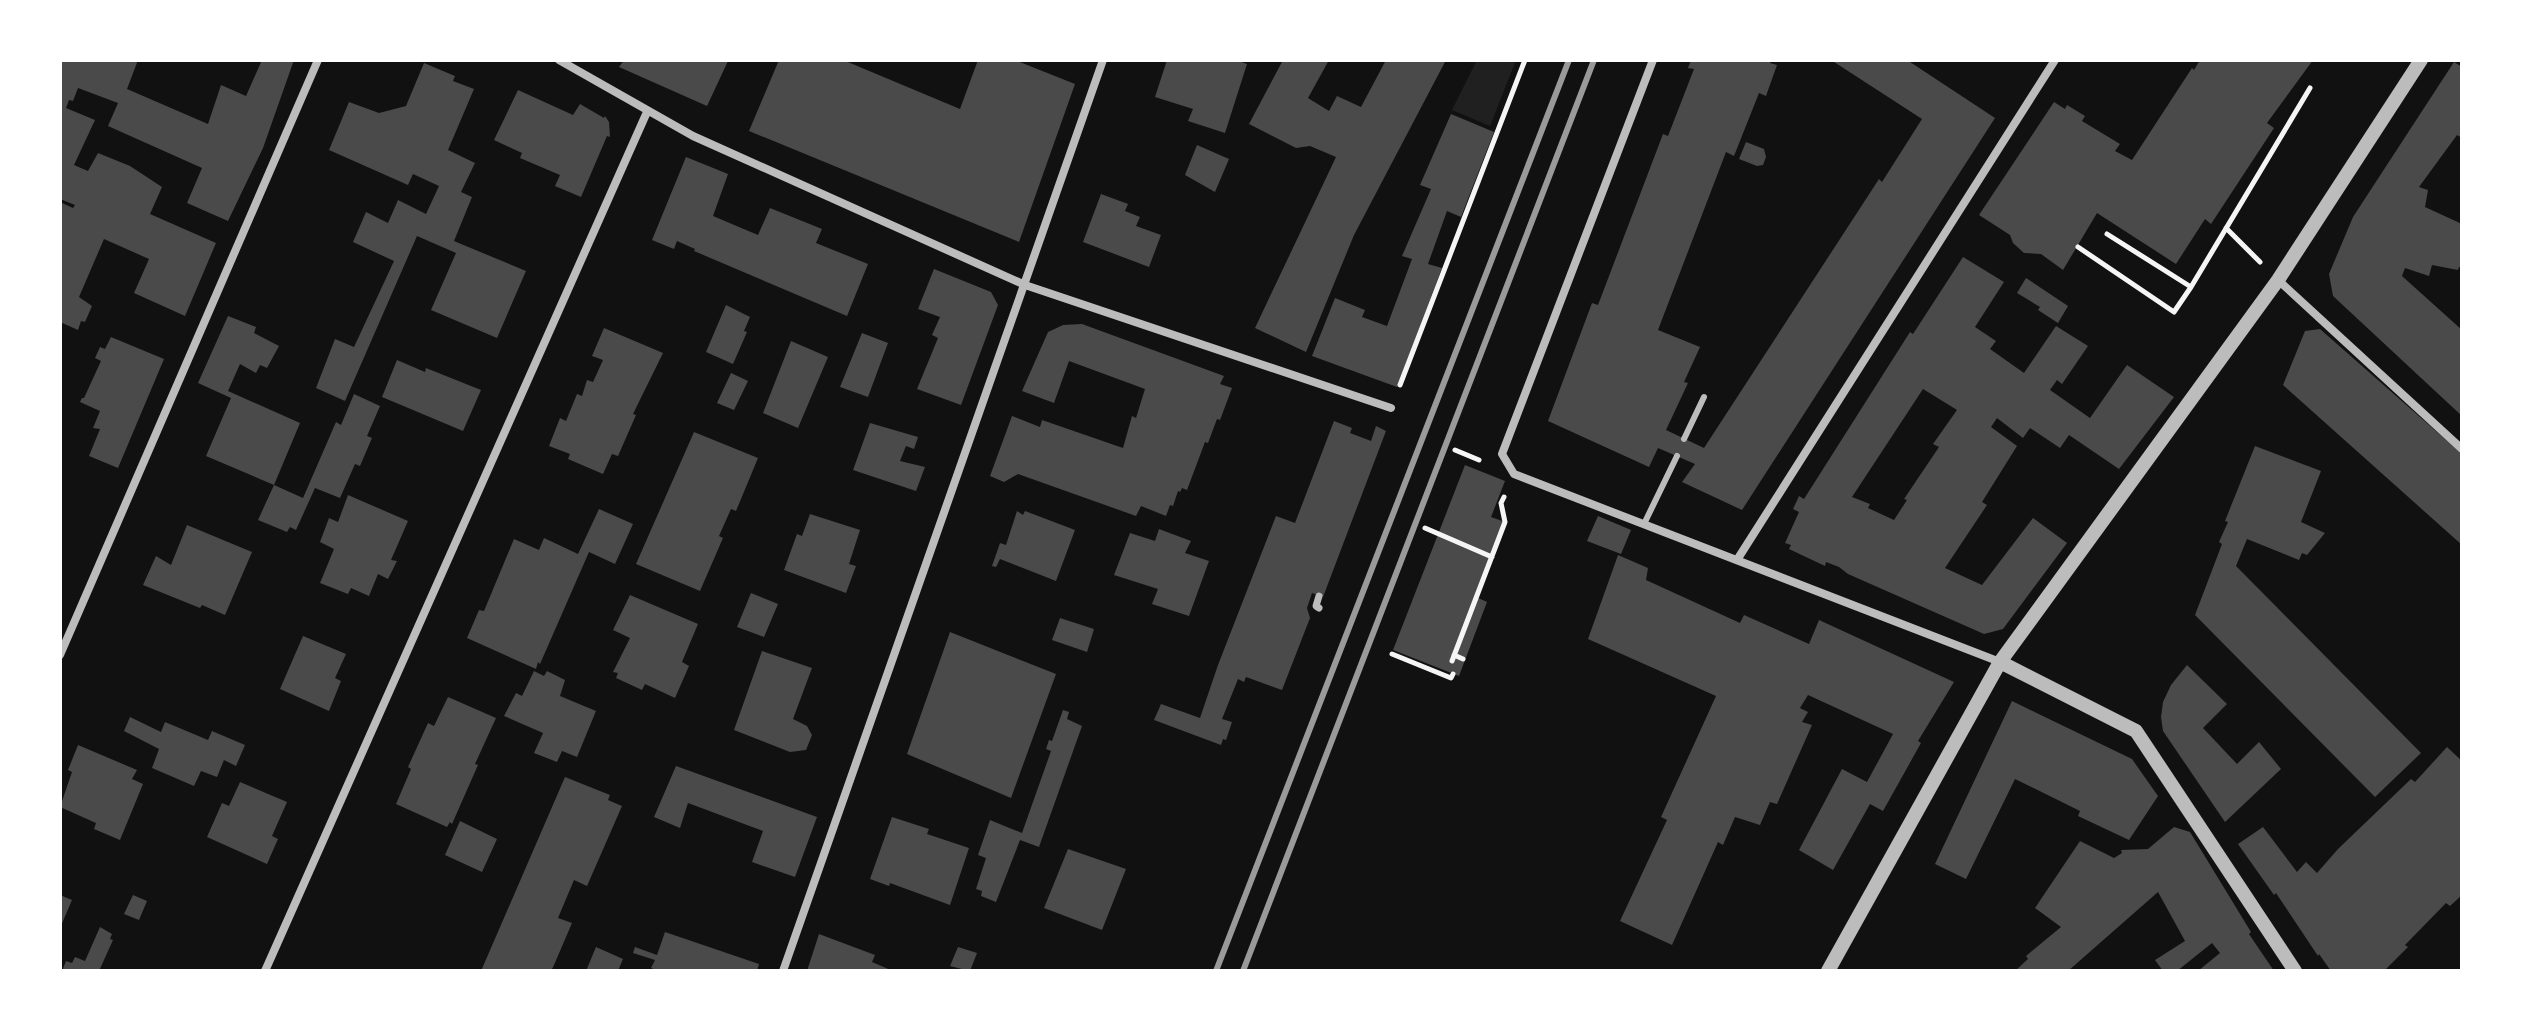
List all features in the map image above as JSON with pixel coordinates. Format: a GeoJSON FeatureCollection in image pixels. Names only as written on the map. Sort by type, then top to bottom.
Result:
{"type":"FeatureCollection","features":[{"type":"Feature","properties":{"kind":"street"},"geometry":{"type":"LineString","coordinates":[[60,655],[318,60]]}},
{"type":"Feature","properties":{"kind":"street"},"geometry":{"type":"LineString","coordinates":[[559,60],[693,136],[1025,285],[1391,408]]}},
{"type":"Feature","properties":{"kind":"street"},"geometry":{"type":"LineString","coordinates":[[783,971],[1103,60]]}},
{"type":"Feature","properties":{"kind":"street"},"geometry":{"type":"LineString","coordinates":[[1653,60],[1502,454],[1514,474],[2000,662],[2136,731],[2295,971]]}},
{"type":"Feature","properties":{"kind":"street"},"geometry":{"type":"LineString","coordinates":[[1737,560],[2055,60]]}},
{"type":"Feature","properties":{"kind":"street"},"geometry":{"type":"LineString","coordinates":[[1828,971],[2000,662],[2278,280],[2421,60]]}},
{"type":"Feature","properties":{"kind":"street"},"geometry":{"type":"LineString","coordinates":[[265,971],[647,112]]}},
{"type":"Feature","properties":{"kind":"street"},"geometry":{"type":"LineString","coordinates":[[2278,280],[2462,449]]}},
{"type":"Feature","properties":{"kind":"street"},"geometry":{"type":"LineString","coordinates":[[1319,596],[1316,606],[1319,608]]}},
{"type":"Feature","properties":{"kind":"lane"},"geometry":{"type":"LineString","coordinates":[[1684,439],[1704,397]]}},
{"type":"Feature","properties":{"kind":"lane"},"geometry":{"type":"LineString","coordinates":[[1644,524],[1677,456]]}},
{"type":"Feature","properties":{"kind":"path"},"geometry":{"type":"LineString","coordinates":[[1391,408],[1525,60]]}},
{"type":"Feature","properties":{"kind":"path"},"geometry":{"type":"LineString","coordinates":[[2078,247],[2174,312],[2310,88]]}},
{"type":"Feature","properties":{"kind":"path"},"geometry":{"type":"LineString","coordinates":[[2226,228],[2278,280]]}},
{"type":"Feature","properties":{"kind":"path"},"geometry":{"type":"LineString","coordinates":[[2107,234],[2191,287]]}},
{"type":"Feature","properties":{"kind":"path"},"geometry":{"type":"LineString","coordinates":[[1455,450],[1468,456]]}},
{"type":"Feature","properties":{"kind":"path"},"geometry":{"type":"LineString","coordinates":[[1463,659],[1453,658],[1505,522],[1501,503]]}},
{"type":"Feature","properties":{"kind":"path"},"geometry":{"type":"LineString","coordinates":[[1425,528],[1480,556],[1492,557]]}},
{"type":"Feature","properties":{"kind":"path"},"geometry":{"type":"LineString","coordinates":[[1392,654],[1451,678],[1453,674]]}},
{"type":"Feature","properties":{"kind":"shaded area"},"geometry":{"type":"Polygon","coordinates":[[[1477,60],[1516,60],[1490,126],[1452,110],[1477,60]]]}},
{"type":"Feature","properties":{"kind":"building"},"geometry":{"type":"Polygon","coordinates":[[[60,60],[138,60],[127,89],[208,124],[221,85],[246,96],[262,60],[294,60],[263,148],[228,221],[187,203],[202,168],[108,126],[118,103],[78,88],[73,101],[69,100],[66,108],[95,120],[74,165],[88,171],[98,153],[130,166],[162,187],[150,214],[216,243],[185,316],[134,293],[149,259],[104,239],[79,297],[92,306],[85,322],[81,321],[78,330],[60,322],[60,202],[73,208],[75,205],[60,199],[60,60]]]}},
{"type":"Feature","properties":{"kind":"building"},"geometry":{"type":"Polygon","coordinates":[[[624,60],[728,61],[707,106],[619,67],[624,60]]]}},
{"type":"Feature","properties":{"kind":"building"},"geometry":{"type":"Polygon","coordinates":[[[779,60],[843,60],[960,109],[978,60],[1015,60],[1075,84],[1019,242],[749,131],[779,60]]]}},
{"type":"Feature","properties":{"kind":"building"},"geometry":{"type":"Polygon","coordinates":[[[1167,60],[1236,60],[1247,64],[1225,133],[1188,121],[1193,109],[1155,97],[1167,60]]]}},
{"type":"Feature","properties":{"kind":"building"},"geometry":{"type":"Polygon","coordinates":[[[1283,60],[1329,60],[1308,98],[1329,111],[1337,96],[1361,107],[1386,60],[1446,60],[1354,235],[1306,352],[1255,328],[1336,157],[1310,146],[1296,148],[1249,124],[1283,60]]]}},
{"type":"Feature","properties":{"kind":"building"},"geometry":{"type":"Polygon","coordinates":[[[1691,60],[1771,60],[1770,63],[1777,65],[1766,96],[1759,93],[1734,156],[1726,152],[1658,330],[1700,347],[1684,382],[1688,383],[1666,430],[1704,448],[1879,179],[1882,182],[1922,119],[1831,60],[1907,60],[1995,118],[1742,510],[1682,482],[1695,464],[1658,448],[1649,467],[1548,421],[1592,303],[1598,305],[1663,134],[1668,136],[1694,69],[1688,68],[1691,60]]]}},
{"type":"Feature","properties":{"kind":"building"},"geometry":{"type":"Polygon","coordinates":[[[2200,60],[2313,60],[2267,123],[2274,128],[2211,224],[2205,219],[2176,264],[2097,213],[2063,270],[2041,254],[2024,253],[2013,243],[2010,235],[1979,215],[2054,102],[2065,109],[2067,105],[2085,116],[2082,121],[2120,144],[2115,151],[2132,160],[2200,60]]]}},
{"type":"Feature","properties":{"kind":"building"},"geometry":{"type":"Polygon","coordinates":[[[2454,62],[2462,67],[2462,138],[2457,135],[2419,187],[2428,190],[2425,207],[2462,224],[2462,268],[2432,265],[2429,276],[2405,268],[2402,276],[2462,330],[2462,416],[2333,296],[2329,274],[2353,217],[2454,62]]]}},
{"type":"Feature","properties":{"kind":"building"},"geometry":{"type":"Polygon","coordinates":[[[424,63],[455,76],[453,81],[474,89],[448,150],[475,163],[461,192],[472,197],[454,241],[526,271],[497,338],[431,310],[456,253],[417,236],[345,401],[316,388],[335,339],[354,347],[394,261],[353,242],[366,212],[388,223],[398,200],[426,214],[439,186],[413,174],[408,185],[329,150],[349,102],[379,113],[406,106],[424,63]]]}},
{"type":"Feature","properties":{"kind":"building"},"geometry":{"type":"Polygon","coordinates":[[[518,90],[573,115],[580,104],[605,116],[609,122],[610,137],[607,136],[581,197],[555,186],[560,175],[520,158],[522,153],[494,140],[518,90]]]}},
{"type":"Feature","properties":{"kind":"building"},"geometry":{"type":"Polygon","coordinates":[[[1451,114],[1494,132],[1461,217],[1447,211],[1428,264],[1442,268],[1397,387],[1312,356],[1335,298],[1365,310],[1362,317],[1387,326],[1412,259],[1402,256],[1431,189],[1420,185],[1451,114]]]}},
{"type":"Feature","properties":{"kind":"building"},"geometry":{"type":"Polygon","coordinates":[[[1746,142],[1764,149],[1766,157],[1763,165],[1757,166],[1739,159],[1746,142]]]}},
{"type":"Feature","properties":{"kind":"building"},"geometry":{"type":"Polygon","coordinates":[[[1197,145],[1229,159],[1215,192],[1185,175],[1197,145]]]}},
{"type":"Feature","properties":{"kind":"building"},"geometry":{"type":"Polygon","coordinates":[[[686,157],[728,174],[713,216],[758,235],[770,208],[822,229],[816,243],[868,264],[847,316],[677,241],[674,249],[652,240],[686,157]]]}},
{"type":"Feature","properties":{"kind":"building"},"geometry":{"type":"Polygon","coordinates":[[[1101,194],[1128,204],[1125,211],[1140,217],[1136,226],[1161,235],[1149,267],[1083,242],[1101,194]]]}},
{"type":"Feature","properties":{"kind":"building"},"geometry":{"type":"Polygon","coordinates":[[[1963,257],[2004,282],[1975,327],[1996,341],[1990,349],[2024,373],[2056,326],[2088,346],[2062,384],[2057,380],[2050,390],[2090,418],[2127,365],[2174,397],[2119,469],[2069,435],[2060,448],[2030,428],[2023,438],[1997,418],[1991,427],[2017,446],[1982,502],[1987,505],[1945,568],[1982,585],[2033,518],[2067,543],[2003,629],[1984,634],[1848,574],[1839,567],[1826,562],[1825,566],[1789,549],[1791,545],[1785,543],[1799,512],[1793,509],[1799,496],[1804,499],[1910,332],[1913,334],[1963,257]],[[1923,389],[1852,497],[1870,504],[1868,508],[1894,520],[1907,500],[1904,499],[1939,447],[1933,444],[1957,410],[1923,389]]]}},
{"type":"Feature","properties":{"kind":"building"},"geometry":{"type":"Polygon","coordinates":[[[934,269],[991,292],[998,305],[961,405],[917,389],[938,338],[932,335],[940,317],[918,309],[934,269]]]}},
{"type":"Feature","properties":{"kind":"building"},"geometry":{"type":"Polygon","coordinates":[[[2026,278],[2068,306],[2058,323],[2017,293],[2026,278]]]}},
{"type":"Feature","properties":{"kind":"building"},"geometry":{"type":"Polygon","coordinates":[[[726,305],[750,317],[733,364],[706,352],[726,305]]]}},
{"type":"Feature","properties":{"kind":"building"},"geometry":{"type":"Polygon","coordinates":[[[228,316],[256,327],[254,333],[279,346],[267,368],[260,365],[256,373],[240,364],[228,391],[300,423],[274,485],[206,456],[231,398],[198,383],[228,316]]]}},
{"type":"Feature","properties":{"kind":"building"},"geometry":{"type":"Polygon","coordinates":[[[1082,324],[1224,376],[1220,384],[1232,388],[1220,420],[1217,419],[1208,443],[1205,442],[1187,490],[1182,488],[1178,491],[1166,516],[1141,506],[1136,516],[1018,474],[1004,482],[990,476],[1012,416],[1040,427],[1042,420],[1123,448],[1132,416],[1136,418],[1145,389],[1069,361],[1054,403],[1022,391],[1048,332],[1063,325],[1082,324]]]}},
{"type":"Feature","properties":{"kind":"building"},"geometry":{"type":"Polygon","coordinates":[[[604,328],[663,353],[633,414],[636,415],[618,456],[612,454],[603,474],[568,459],[570,454],[549,446],[560,418],[566,421],[577,394],[582,396],[587,380],[593,382],[603,360],[592,356],[604,328]]]}},
{"type":"Feature","properties":{"kind":"building"},"geometry":{"type":"Polygon","coordinates":[[[2320,329],[2462,454],[2462,545],[2283,385],[2305,331],[2320,329]]]}},
{"type":"Feature","properties":{"kind":"building"},"geometry":{"type":"Polygon","coordinates":[[[862,333],[888,343],[868,397],[840,387],[862,333]]]}},
{"type":"Feature","properties":{"kind":"building"},"geometry":{"type":"Polygon","coordinates":[[[111,337],[164,359],[118,468],[89,456],[100,429],[93,428],[100,411],[80,402],[101,361],[95,358],[100,347],[105,349],[111,337]]]}},
{"type":"Feature","properties":{"kind":"building"},"geometry":{"type":"Polygon","coordinates":[[[791,341],[828,357],[798,428],[763,413],[791,341]]]}},
{"type":"Feature","properties":{"kind":"building"},"geometry":{"type":"Polygon","coordinates":[[[397,360],[481,390],[463,431],[382,397],[397,360]]]}},
{"type":"Feature","properties":{"kind":"building"},"geometry":{"type":"Polygon","coordinates":[[[731,373],[748,381],[734,410],[717,403],[731,373]]]}},
{"type":"Feature","properties":{"kind":"building"},"geometry":{"type":"Polygon","coordinates":[[[354,394],[380,406],[367,436],[372,438],[360,466],[355,464],[340,498],[315,488],[296,530],[290,527],[287,532],[258,520],[274,485],[303,498],[336,422],[341,425],[354,394]]]}},
{"type":"Feature","properties":{"kind":"building"},"geometry":{"type":"Polygon","coordinates":[[[1334,421],[1352,428],[1350,433],[1371,441],[1376,426],[1386,431],[1323,597],[1312,593],[1307,608],[1310,618],[1282,690],[1246,677],[1244,682],[1238,679],[1222,719],[1232,722],[1221,745],[1154,720],[1161,704],[1200,718],[1276,516],[1295,523],[1334,421]]]}},
{"type":"Feature","properties":{"kind":"building"},"geometry":{"type":"Polygon","coordinates":[[[870,423],[918,437],[914,449],[906,446],[900,461],[925,467],[916,491],[853,470],[870,423]]]}},
{"type":"Feature","properties":{"kind":"building"},"geometry":{"type":"Polygon","coordinates":[[[694,432],[758,458],[736,511],[731,509],[719,536],[723,538],[700,591],[636,564],[694,432]]]}},
{"type":"Feature","properties":{"kind":"building"},"geometry":{"type":"Polygon","coordinates":[[[2255,446],[2321,471],[2301,522],[2325,533],[2307,555],[2302,553],[2299,560],[2247,539],[2236,566],[2421,753],[2375,797],[2195,615],[2222,544],[2219,542],[2228,522],[2225,521],[2255,446]]]}},
{"type":"Feature","properties":{"kind":"building"},"geometry":{"type":"Polygon","coordinates":[[[1465,465],[1505,481],[1491,517],[1505,522],[1476,597],[1487,602],[1459,676],[1393,650],[1465,465]]]}},
{"type":"Feature","properties":{"kind":"building"},"geometry":{"type":"Polygon","coordinates":[[[348,495],[408,521],[391,560],[397,561],[388,579],[378,574],[369,596],[351,588],[348,594],[320,583],[334,549],[320,542],[329,518],[338,522],[348,495]]]}},
{"type":"Feature","properties":{"kind":"building"},"geometry":{"type":"Polygon","coordinates":[[[599,509],[633,524],[615,564],[589,552],[536,669],[467,638],[479,610],[484,611],[514,539],[539,550],[544,538],[578,554],[599,509]]]}},
{"type":"Feature","properties":{"kind":"building"},"geometry":{"type":"Polygon","coordinates":[[[1017,511],[1023,515],[1025,511],[1075,530],[1056,581],[1000,559],[996,567],[992,566],[1000,543],[1006,545],[1017,511]]]}},
{"type":"Feature","properties":{"kind":"building"},"geometry":{"type":"Polygon","coordinates":[[[810,514],[860,530],[849,564],[856,566],[846,593],[784,570],[797,534],[802,536],[810,514]]]}},
{"type":"Feature","properties":{"kind":"building"},"geometry":{"type":"Polygon","coordinates":[[[1598,516],[1631,530],[1621,554],[1587,541],[1598,516]]]}},
{"type":"Feature","properties":{"kind":"building"},"geometry":{"type":"Polygon","coordinates":[[[187,525],[252,552],[225,615],[143,585],[156,556],[171,565],[187,525]]]}},
{"type":"Feature","properties":{"kind":"building"},"geometry":{"type":"Polygon","coordinates":[[[1159,529],[1191,541],[1185,553],[1209,561],[1189,616],[1152,604],[1158,589],[1114,575],[1130,533],[1155,541],[1159,529]]]}},
{"type":"Feature","properties":{"kind":"building"},"geometry":{"type":"Polygon","coordinates":[[[1618,555],[1648,568],[1646,580],[1740,623],[1744,615],[1809,644],[1819,620],[1954,682],[1918,741],[1921,743],[1883,811],[1870,804],[1833,870],[1799,850],[1842,769],[1867,782],[1893,734],[1808,695],[1800,708],[1808,712],[1802,722],[1812,725],[1777,804],[1770,802],[1760,825],[1735,817],[1723,845],[1718,842],[1672,945],[1620,921],[1667,820],[1661,817],[1716,696],[1588,639],[1618,555]]]}},
{"type":"Feature","properties":{"kind":"building"},"geometry":{"type":"Polygon","coordinates":[[[751,593],[778,604],[764,637],[737,627],[751,593]]]}},
{"type":"Feature","properties":{"kind":"building"},"geometry":{"type":"Polygon","coordinates":[[[630,595],[698,624],[682,662],[689,666],[675,698],[645,684],[642,690],[616,678],[618,673],[613,672],[630,638],[613,630],[630,595]]]}},
{"type":"Feature","properties":{"kind":"building"},"geometry":{"type":"Polygon","coordinates":[[[1060,618],[1094,629],[1087,652],[1052,640],[1060,618]]]}},
{"type":"Feature","properties":{"kind":"building"},"geometry":{"type":"Polygon","coordinates":[[[950,632],[1056,674],[1011,798],[907,754],[950,632]]]}},
{"type":"Feature","properties":{"kind":"building"},"geometry":{"type":"Polygon","coordinates":[[[303,636],[346,654],[335,678],[341,681],[329,711],[280,689],[303,636]]]}},
{"type":"Feature","properties":{"kind":"building"},"geometry":{"type":"Polygon","coordinates":[[[762,651],[812,668],[793,719],[807,726],[812,735],[806,750],[790,752],[734,730],[762,651]]]}},
{"type":"Feature","properties":{"kind":"building"},"geometry":{"type":"Polygon","coordinates":[[[2187,665],[2227,704],[2203,728],[2237,764],[2259,742],[2281,769],[2225,822],[2163,731],[2163,702],[2171,685],[2187,665]]]}},
{"type":"Feature","properties":{"kind":"building"},"geometry":{"type":"Polygon","coordinates":[[[534,671],[544,676],[547,671],[565,680],[560,696],[596,711],[577,757],[562,751],[557,762],[534,753],[543,733],[504,716],[516,693],[522,696],[534,671]]]}},
{"type":"Feature","properties":{"kind":"building"},"geometry":{"type":"Polygon","coordinates":[[[448,697],[496,718],[452,824],[450,822],[447,827],[396,804],[411,769],[408,767],[428,723],[434,726],[448,697]]]}},
{"type":"Feature","properties":{"kind":"building"},"geometry":{"type":"Polygon","coordinates":[[[2012,701],[2132,759],[2158,796],[2129,840],[2078,816],[2080,811],[2015,779],[1966,879],[1935,864],[2012,701]]]}},
{"type":"Feature","properties":{"kind":"building"},"geometry":{"type":"Polygon","coordinates":[[[1063,710],[1069,712],[1067,719],[1082,726],[1039,847],[1020,840],[996,902],[981,896],[982,891],[976,889],[986,858],[978,855],[990,820],[1022,833],[1051,751],[1046,749],[1049,740],[1052,741],[1063,710]]]}},
{"type":"Feature","properties":{"kind":"building"},"geometry":{"type":"Polygon","coordinates":[[[130,717],[161,732],[165,722],[208,740],[212,731],[245,745],[236,766],[224,760],[217,777],[201,771],[194,786],[152,768],[159,749],[124,731],[130,717]]]}},
{"type":"Feature","properties":{"kind":"building"},"geometry":{"type":"Polygon","coordinates":[[[78,745],[137,770],[132,779],[143,784],[120,840],[94,829],[96,823],[60,807],[72,772],[68,770],[78,745]]]}},
{"type":"Feature","properties":{"kind":"building"},"geometry":{"type":"Polygon","coordinates":[[[2447,747],[2462,761],[2462,895],[2450,906],[2446,903],[2384,971],[2331,971],[2238,844],[2263,827],[2297,872],[2306,862],[2317,873],[2411,779],[2415,782],[2447,747]]]}},
{"type":"Feature","properties":{"kind":"building"},"geometry":{"type":"Polygon","coordinates":[[[676,766],[817,817],[795,877],[752,862],[763,831],[688,803],[680,828],[654,817],[676,766]]]}},
{"type":"Feature","properties":{"kind":"building"},"geometry":{"type":"Polygon","coordinates":[[[565,777],[610,795],[608,800],[622,806],[587,886],[574,880],[558,918],[572,923],[554,965],[551,971],[481,971],[565,777]]]}},
{"type":"Feature","properties":{"kind":"building"},"geometry":{"type":"Polygon","coordinates":[[[240,782],[287,802],[272,836],[278,839],[267,864],[207,837],[222,803],[229,806],[240,782]]]}},
{"type":"Feature","properties":{"kind":"building"},"geometry":{"type":"Polygon","coordinates":[[[892,817],[929,829],[927,834],[969,848],[950,905],[870,879],[892,817]]]}},
{"type":"Feature","properties":{"kind":"building"},"geometry":{"type":"Polygon","coordinates":[[[460,821],[497,839],[482,872],[445,855],[460,821]]]}},
{"type":"Feature","properties":{"kind":"building"},"geometry":{"type":"Polygon","coordinates":[[[2174,827],[2190,832],[2274,971],[2198,971],[2220,953],[2212,943],[2177,971],[2163,971],[2155,960],[2185,941],[2158,892],[2068,971],[2015,971],[2028,959],[2026,956],[2061,927],[2035,908],[2080,841],[2114,858],[2122,853],[2121,850],[2148,849],[2174,827]]]}},
{"type":"Feature","properties":{"kind":"building"},"geometry":{"type":"Polygon","coordinates":[[[1068,849],[1126,869],[1102,930],[1044,908],[1068,849]]]}},
{"type":"Feature","properties":{"kind":"building"},"geometry":{"type":"Polygon","coordinates":[[[60,895],[72,900],[60,928],[60,895]]]}},
{"type":"Feature","properties":{"kind":"building"},"geometry":{"type":"Polygon","coordinates":[[[133,895],[147,901],[139,920],[124,914],[133,895]]]}},
{"type":"Feature","properties":{"kind":"building"},"geometry":{"type":"Polygon","coordinates":[[[100,927],[112,934],[110,939],[113,940],[99,971],[62,971],[66,961],[72,963],[75,957],[85,961],[100,927]]]}},
{"type":"Feature","properties":{"kind":"building"},"geometry":{"type":"Polygon","coordinates":[[[665,932],[759,964],[757,971],[659,971],[651,968],[655,960],[633,953],[635,947],[657,955],[665,932]]]}},
{"type":"Feature","properties":{"kind":"building"},"geometry":{"type":"Polygon","coordinates":[[[819,934],[875,955],[872,962],[893,971],[807,971],[819,934]]]}},
{"type":"Feature","properties":{"kind":"building"},"geometry":{"type":"Polygon","coordinates":[[[596,947],[623,959],[618,971],[586,971],[596,947]]]}},
{"type":"Feature","properties":{"kind":"building"},"geometry":{"type":"Polygon","coordinates":[[[958,947],[977,953],[970,971],[950,966],[958,947]]]}},
{"type":"Feature","properties":{"kind":"railway"},"geometry":{"type":"LineString","coordinates":[[1216,971],[1569,60]]}},
{"type":"Feature","properties":{"kind":"railway"},"geometry":{"type":"LineString","coordinates":[[1243,971],[1594,60]]}}]}
